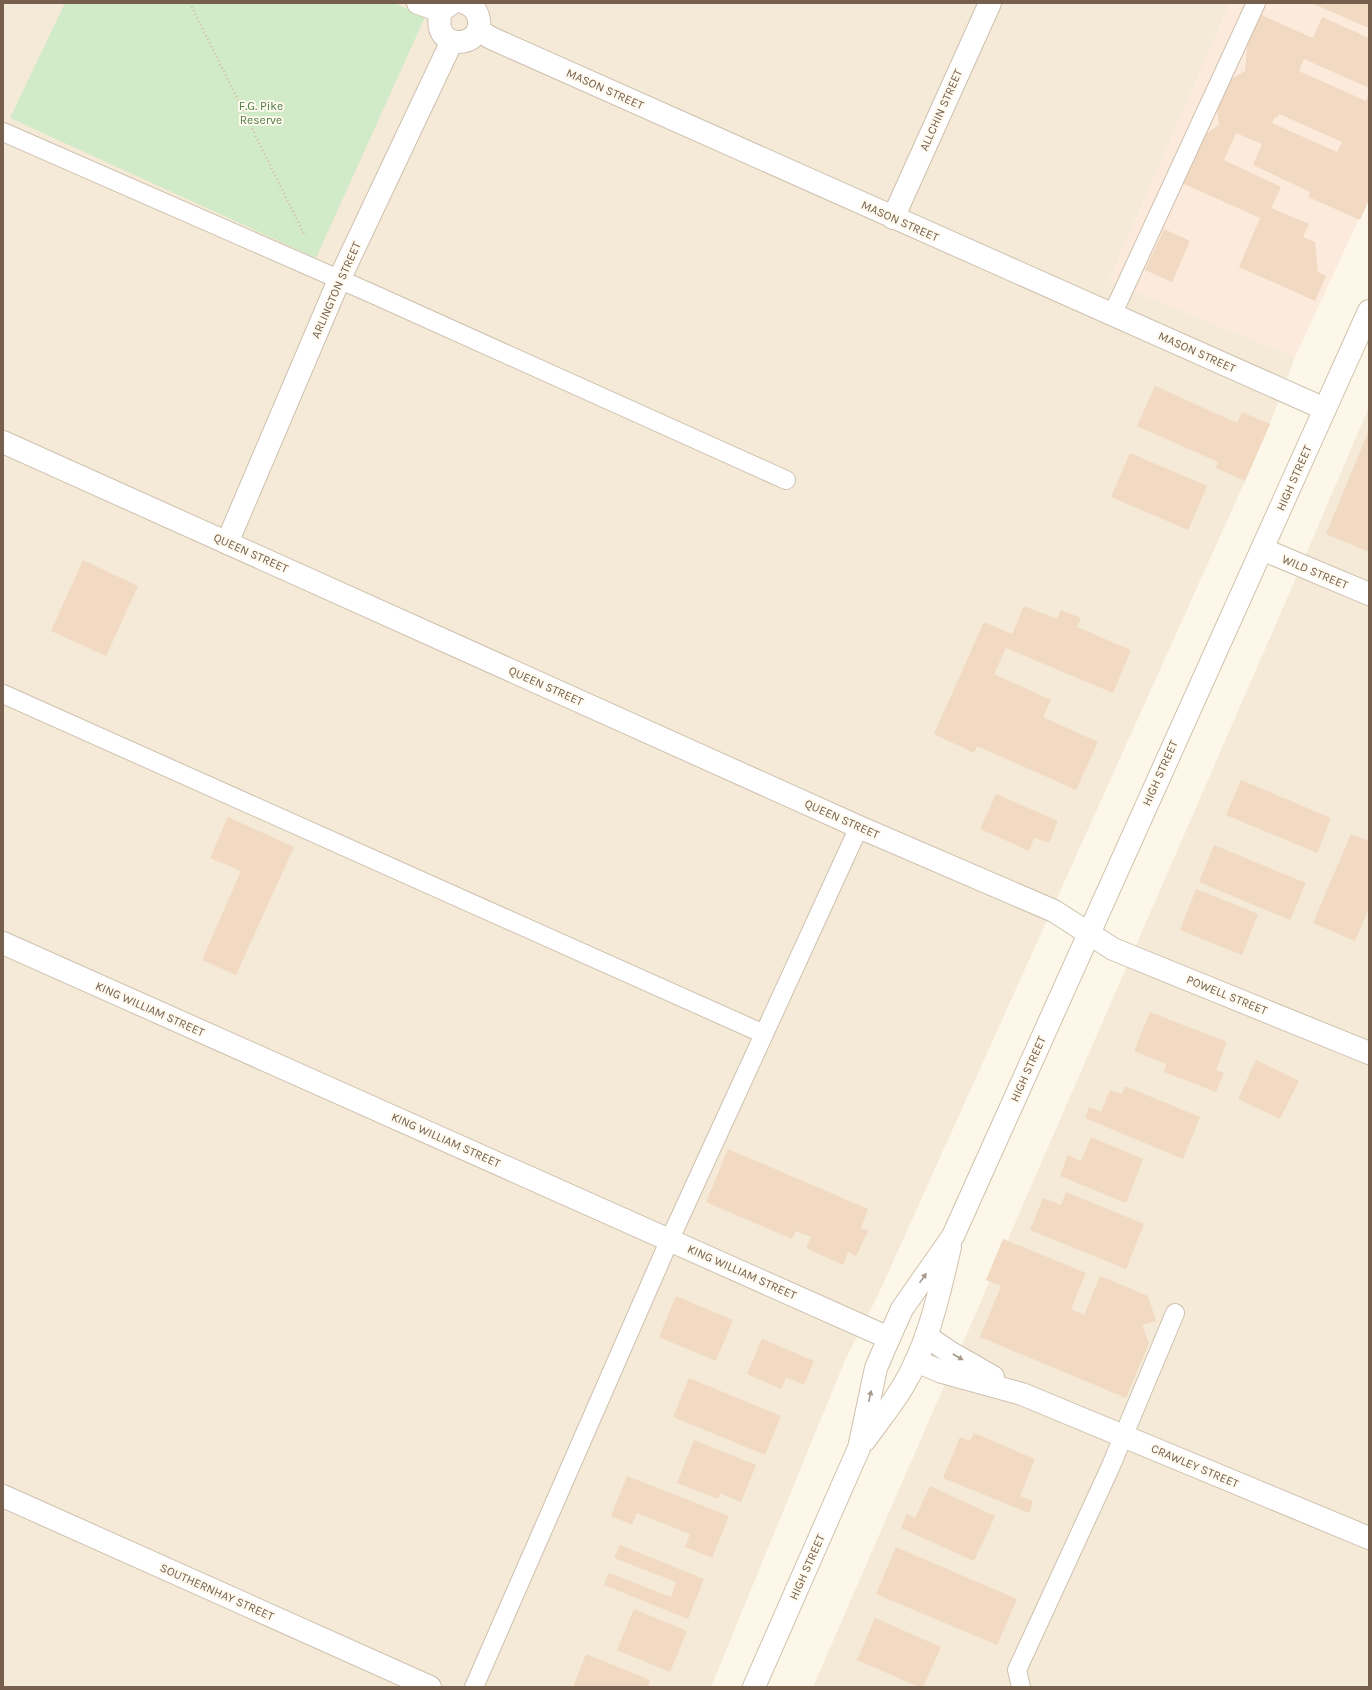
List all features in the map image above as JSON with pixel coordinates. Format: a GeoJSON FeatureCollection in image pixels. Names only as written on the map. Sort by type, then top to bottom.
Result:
{"type":"FeatureCollection","features":[{"type":"Feature","properties":{"kind":"street"},"geometry":{"type":"LineString","coordinates":[[418,3],[459,5],[477,13],[479,20],[478,30],[474,36],[466,41],[458,42],[446,38],[441,31],[439,24],[459,5]]}},
{"type":"Feature","properties":{"kind":"street","name":"ALLCHIN STREET"},"geometry":{"type":"LineString","coordinates":[[893,218],[990,3]]}},
{"type":"Feature","properties":{"kind":"street","name":"MASON STREET"},"geometry":{"type":"LineString","coordinates":[[478,30],[491,38],[893,218],[1325,409]]}},
{"type":"Feature","properties":{"kind":"street","name":"ARLINGTON STREET"},"geometry":{"type":"LineString","coordinates":[[228,543],[339,280],[452,41]]}},
{"type":"Feature","properties":{"kind":"street","name":"HIGH STREET"},"geometry":{"type":"LineString","coordinates":[[754,1687],[860,1448],[903,1387],[916,1361],[935,1314],[953,1236],[1088,932],[1369,311]]}},
{"type":"Feature","properties":{"kind":"street","name":"QUEEN STREET"},"geometry":{"type":"LineString","coordinates":[[3,442],[859,827],[1054,911],[1088,932]]}},
{"type":"Feature","properties":{"kind":"street","name":"WILD STREET"},"geometry":{"type":"LineString","coordinates":[[1262,549],[1369,594]]}},
{"type":"Feature","properties":{"kind":"street","name":"POWELL STREET"},"geometry":{"type":"LineString","coordinates":[[1088,932],[1113,949],[1369,1053]]}},
{"type":"Feature","properties":{"kind":"street","name":"KING WILLIAM STREET"},"geometry":{"type":"LineString","coordinates":[[3,943],[670,1239],[889,1338]]}},
{"type":"Feature","properties":{"kind":"street","name":"HIGH STREET"},"geometry":{"type":"LineString","coordinates":[[860,1448],[876,1368],[889,1338],[902,1309],[953,1236]]}},
{"type":"Feature","properties":{"kind":"street","name":"CRAWLEY STREET"},"geometry":{"type":"LineString","coordinates":[[926,1336],[951,1353],[1022,1394]]}},
{"type":"Feature","properties":{"kind":"street","name":"CRAWLEY STREET"},"geometry":{"type":"LineString","coordinates":[[916,1361],[942,1372],[1022,1394],[1369,1538]]}},
{"type":"Feature","properties":{"kind":"street","name":"SOUTHERNHAY STREET"},"geometry":{"type":"LineString","coordinates":[[3,1496],[430,1687]]}},
{"type":"Feature","properties":{"kind":"lane"},"geometry":{"type":"LineString","coordinates":[[1112,315],[1256,3]]}},
{"type":"Feature","properties":{"kind":"lane"},"geometry":{"type":"LineString","coordinates":[[3,132],[339,280],[786,480]]}},
{"type":"Feature","properties":{"kind":"lane"},"geometry":{"type":"LineString","coordinates":[[3,694],[764,1034]]}},
{"type":"Feature","properties":{"kind":"lane"},"geometry":{"type":"LineString","coordinates":[[474,1687],[670,1239],[859,827]]}},
{"type":"Feature","properties":{"kind":"lane"},"geometry":{"type":"LineString","coordinates":[[1021,1687],[1017,1670],[1124,1436],[1175,1313]]}},
{"type":"Feature","properties":{"kind":"path"},"geometry":{"type":"LineString","coordinates":[[190,3],[306,237]]}},
{"type":"Feature","properties":{"kind":"shaded area"},"geometry":{"type":"Polygon","coordinates":[[[3,3],[1230,3],[1109,281],[1295,357],[1270,424],[1245,481],[878,1295],[846,1358],[711,1687],[3,1687],[3,3]]]}},
{"type":"Feature","properties":{"kind":"shaded area"},"geometry":{"type":"Polygon","coordinates":[[[1230,3],[1369,3],[1369,197],[1295,357],[1109,281],[1230,3]]]}},
{"type":"Feature","properties":{"kind":"shaded area"},"geometry":{"type":"Polygon","coordinates":[[[1369,407],[1369,1687],[813,1687],[1289,594],[1369,407]]]}},
{"type":"Feature","properties":{"kind":"green space","name":"F.G. Pike Reserve"},"geometry":{"type":"Polygon","coordinates":[[[65,3],[394,3],[425,17],[316,258],[10,118],[65,3]]]}},
{"type":"Feature","properties":{"kind":"building"},"geometry":{"type":"Polygon","coordinates":[[[1311,3],[1369,3],[1369,28],[1311,3]]]}},
{"type":"Feature","properties":{"kind":"building"},"geometry":{"type":"Polygon","coordinates":[[[1259,14],[1313,38],[1322,17],[1369,38],[1369,88],[1304,59],[1299,71],[1366,101],[1369,93],[1369,200],[1360,220],[1308,197],[1310,192],[1253,165],[1262,144],[1236,133],[1224,160],[1281,187],[1271,208],[1309,224],[1303,237],[1315,242],[1318,272],[1326,276],[1315,301],[1239,267],[1260,218],[1182,183],[1203,135],[1219,125],[1217,108],[1228,81],[1245,71],[1248,39],[1259,14]],[[1279,114],[1277,118],[1275,117],[1272,123],[1337,152],[1342,142],[1279,114]]]}},
{"type":"Feature","properties":{"kind":"building"},"geometry":{"type":"Polygon","coordinates":[[[1164,229],[1190,241],[1172,282],[1145,270],[1164,229]]]}},
{"type":"Feature","properties":{"kind":"building"},"geometry":{"type":"Polygon","coordinates":[[[1155,386],[1237,423],[1242,412],[1270,424],[1245,481],[1216,468],[1218,462],[1137,426],[1155,386]]]}},
{"type":"Feature","properties":{"kind":"building"},"geometry":{"type":"Polygon","coordinates":[[[1369,430],[1369,552],[1326,534],[1369,430]]]}},
{"type":"Feature","properties":{"kind":"building"},"geometry":{"type":"Polygon","coordinates":[[[1130,453],[1207,486],[1188,530],[1111,497],[1130,453]]]}},
{"type":"Feature","properties":{"kind":"building"},"geometry":{"type":"Polygon","coordinates":[[[83,560],[138,586],[106,656],[51,631],[83,560]]]}},
{"type":"Feature","properties":{"kind":"building"},"geometry":{"type":"Polygon","coordinates":[[[1024,606],[1057,619],[1061,610],[1081,618],[1077,627],[1131,650],[1113,693],[1006,648],[994,674],[1051,700],[1043,717],[1098,742],[1076,790],[977,746],[974,753],[934,734],[984,622],[1012,634],[1024,606]]]}},
{"type":"Feature","properties":{"kind":"building"},"geometry":{"type":"Polygon","coordinates":[[[1241,780],[1331,818],[1317,853],[1226,815],[1241,780]]]}},
{"type":"Feature","properties":{"kind":"building"},"geometry":{"type":"Polygon","coordinates":[[[996,794],[1058,821],[1049,843],[1034,838],[1029,851],[980,829],[996,794]]]}},
{"type":"Feature","properties":{"kind":"building"},"geometry":{"type":"Polygon","coordinates":[[[228,817],[294,847],[236,975],[202,960],[241,871],[210,858],[228,817]]]}},
{"type":"Feature","properties":{"kind":"building"},"geometry":{"type":"Polygon","coordinates":[[[1351,834],[1369,841],[1369,908],[1355,941],[1313,923],[1351,834]]]}},
{"type":"Feature","properties":{"kind":"building"},"geometry":{"type":"Polygon","coordinates":[[[1214,845],[1306,883],[1290,920],[1199,882],[1214,845]]]}},
{"type":"Feature","properties":{"kind":"building"},"geometry":{"type":"Polygon","coordinates":[[[1196,889],[1258,914],[1242,955],[1180,930],[1196,889]]]}},
{"type":"Feature","properties":{"kind":"building"},"geometry":{"type":"Polygon","coordinates":[[[1150,1012],[1227,1042],[1216,1070],[1224,1073],[1216,1092],[1164,1072],[1166,1064],[1134,1051],[1150,1012]]]}},
{"type":"Feature","properties":{"kind":"building"},"geometry":{"type":"Polygon","coordinates":[[[1256,1060],[1299,1081],[1280,1119],[1238,1099],[1256,1060]]]}},
{"type":"Feature","properties":{"kind":"building"},"geometry":{"type":"Polygon","coordinates":[[[1125,1086],[1200,1117],[1183,1159],[1085,1118],[1089,1107],[1101,1112],[1110,1090],[1122,1094],[1125,1086]]]}},
{"type":"Feature","properties":{"kind":"building"},"geometry":{"type":"Polygon","coordinates":[[[1091,1137],[1143,1159],[1126,1203],[1060,1176],[1068,1155],[1081,1161],[1091,1137]]]}},
{"type":"Feature","properties":{"kind":"building"},"geometry":{"type":"Polygon","coordinates":[[[728,1149],[868,1209],[861,1228],[868,1231],[856,1256],[848,1252],[843,1265],[806,1248],[811,1237],[796,1231],[792,1239],[706,1202],[728,1149]]]}},
{"type":"Feature","properties":{"kind":"building"},"geometry":{"type":"Polygon","coordinates":[[[1066,1192],[1144,1224],[1126,1269],[1030,1230],[1043,1198],[1061,1205],[1066,1192]]]}},
{"type":"Feature","properties":{"kind":"building"},"geometry":{"type":"Polygon","coordinates":[[[1003,1239],[1086,1273],[1071,1309],[1084,1315],[1100,1276],[1148,1296],[1156,1321],[1142,1325],[1149,1343],[1126,1398],[980,1337],[1001,1286],[986,1280],[1003,1239]]]}},
{"type":"Feature","properties":{"kind":"building"},"geometry":{"type":"Polygon","coordinates":[[[676,1296],[733,1320],[716,1361],[659,1337],[676,1296]]]}},
{"type":"Feature","properties":{"kind":"building"},"geometry":{"type":"Polygon","coordinates":[[[762,1339],[814,1361],[804,1385],[786,1377],[781,1389],[747,1374],[762,1339]]]}},
{"type":"Feature","properties":{"kind":"building"},"geometry":{"type":"Polygon","coordinates":[[[689,1378],[781,1416],[765,1455],[673,1417],[689,1378]]]}},
{"type":"Feature","properties":{"kind":"building"},"geometry":{"type":"Polygon","coordinates":[[[974,1433],[1035,1459],[1020,1496],[1033,1501],[1029,1513],[943,1478],[960,1437],[970,1441],[974,1433]]]}},
{"type":"Feature","properties":{"kind":"building"},"geometry":{"type":"Polygon","coordinates":[[[694,1440],[756,1465],[741,1502],[720,1493],[718,1499],[677,1483],[694,1440]]]}},
{"type":"Feature","properties":{"kind":"building"},"geometry":{"type":"Polygon","coordinates":[[[627,1476],[729,1516],[712,1558],[685,1547],[690,1534],[637,1513],[632,1525],[611,1516],[627,1476]]]}},
{"type":"Feature","properties":{"kind":"building"},"geometry":{"type":"Polygon","coordinates":[[[930,1486],[995,1516],[974,1561],[901,1528],[907,1514],[915,1518],[930,1486]]]}},
{"type":"Feature","properties":{"kind":"building"},"geometry":{"type":"Polygon","coordinates":[[[620,1545],[704,1579],[688,1619],[604,1585],[609,1573],[671,1597],[676,1582],[614,1558],[620,1545]]]}},
{"type":"Feature","properties":{"kind":"building"},"geometry":{"type":"Polygon","coordinates":[[[896,1547],[1017,1599],[997,1645],[876,1594],[896,1547]]]}},
{"type":"Feature","properties":{"kind":"building"},"geometry":{"type":"Polygon","coordinates":[[[634,1609],[687,1631],[670,1672],[617,1650],[634,1609]]]}},
{"type":"Feature","properties":{"kind":"building"},"geometry":{"type":"Polygon","coordinates":[[[875,1618],[941,1647],[923,1687],[919,1687],[857,1660],[875,1618]]]}},
{"type":"Feature","properties":{"kind":"building"},"geometry":{"type":"Polygon","coordinates":[[[586,1654],[650,1680],[648,1687],[573,1687],[586,1654]]]}}]}
